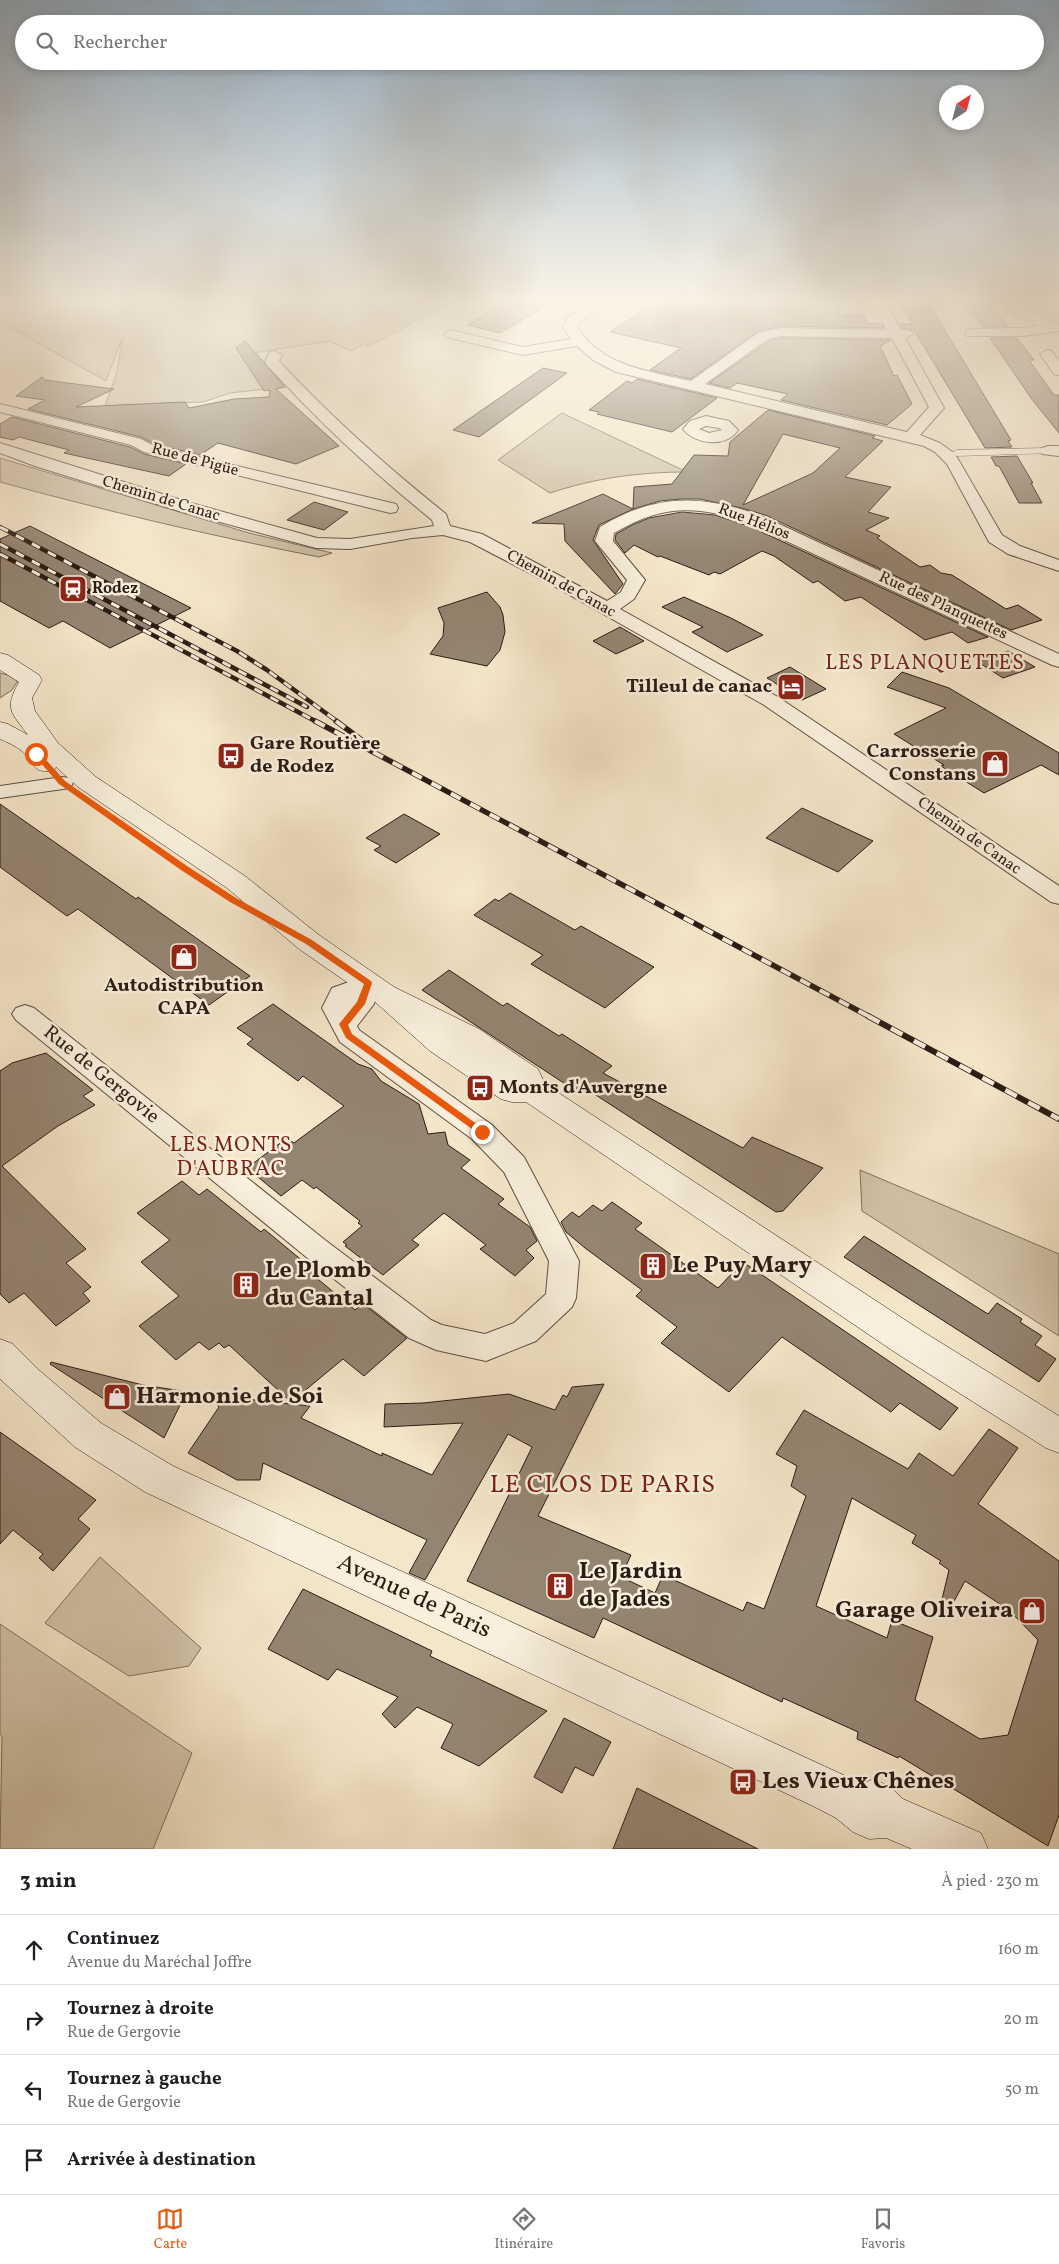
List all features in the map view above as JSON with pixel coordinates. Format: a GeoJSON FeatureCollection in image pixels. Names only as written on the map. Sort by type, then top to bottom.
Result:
{"type":"FeatureCollection","features":[{"type":"Feature","properties":{"kind":"main road"},"geometry":{"type":"LineString","coordinates":[[0,660],[31,680],[22,698],[24,712],[41,738],[87,782],[236,882],[309,942],[376,989],[468,1036],[526,1076],[532,1091],[909,1342],[1059,1436]]}},
{"type":"Feature","properties":{"kind":"main road"},"geometry":{"type":"LineString","coordinates":[[0,729],[29,745],[62,783],[192,873],[233,900],[309,942]]}},
{"type":"Feature","properties":{"kind":"main road","name":"Avenue de Paris"},"geometry":{"type":"LineString","coordinates":[[0,1354],[26,1382],[88,1435],[159,1479],[959,1848]]}},
{"type":"Feature","properties":{"kind":"street"},"geometry":{"type":"LineString","coordinates":[[292,384],[381,469],[440,518],[443,530]]}},
{"type":"Feature","properties":{"kind":"street"},"geometry":{"type":"LineString","coordinates":[[687,384],[910,437],[935,445],[947,452],[995,538],[1014,550],[1059,566]]}},
{"type":"Feature","properties":{"kind":"street"},"geometry":{"type":"LineString","coordinates":[[910,437],[937,408],[926,384]]}},
{"type":"Feature","properties":{"kind":"street"},"geometry":{"type":"LineString","coordinates":[[719,423],[751,400]]}},
{"type":"Feature","properties":{"kind":"street","name":"Rue de Pigüe"},"geometry":{"type":"LineString","coordinates":[[0,408],[136,442],[149,449],[390,508],[406,501],[418,500]]}},
{"type":"Feature","properties":{"kind":"street","name":"Chemin de Canac"},"geometry":{"type":"LineString","coordinates":[[0,448],[41,463],[176,504],[316,543],[350,544],[412,533],[443,530],[459,532],[476,538],[608,609],[771,701],[1059,897]]}},
{"type":"Feature","properties":{"kind":"street"},"geometry":{"type":"LineString","coordinates":[[957,453],[1054,451]]}},
{"type":"Feature","properties":{"kind":"street","name":"Rue Hélios"},"geometry":{"type":"LineString","coordinates":[[608,609],[628,595],[636,580],[604,541],[606,531],[614,525],[657,507],[687,504],[725,508],[827,552]]}},
{"type":"Feature","properties":{"kind":"street","name":"Rue des Planquettes"},"geometry":{"type":"LineString","coordinates":[[827,552],[1059,660]]}},
{"type":"Feature","properties":{"kind":"street"},"geometry":{"type":"LineString","coordinates":[[22,789],[44,764]]}},
{"type":"Feature","properties":{"kind":"street"},"geometry":{"type":"LineString","coordinates":[[0,792],[62,783]]}},
{"type":"Feature","properties":{"kind":"street","name":"Rue de Gergovie"},"geometry":{"type":"LineString","coordinates":[[25,1014],[315,1248],[420,1330],[436,1337],[486,1348],[525,1332],[561,1298],[564,1261],[514,1165],[482,1132],[349,1036],[344,1024],[376,989]]}},
{"type":"Feature","properties":{"kind":"shaded area"},"geometry":{"type":"Polygon","coordinates":[[[113,384],[282,384],[284,387],[230,393],[203,402],[105,406],[113,384]]]}},
{"type":"Feature","properties":{"kind":"shaded area"},"geometry":{"type":"Polygon","coordinates":[[[562,413],[687,472],[652,473],[618,477],[584,483],[550,493],[498,460],[562,413]]]}},
{"type":"Feature","properties":{"kind":"shaded area"},"geometry":{"type":"Polygon","coordinates":[[[0,458],[249,533],[332,553],[319,557],[199,532],[0,482],[0,458]]]}},
{"type":"Feature","properties":{"kind":"shaded area"},"geometry":{"type":"Polygon","coordinates":[[[0,673],[16,677],[17,682],[12,690],[0,698],[0,673]]]}},
{"type":"Feature","properties":{"kind":"shaded area"},"geometry":{"type":"Polygon","coordinates":[[[860,1170],[1059,1254],[1059,1336],[862,1211],[860,1170]]]}},
{"type":"Feature","properties":{"kind":"shaded area"},"geometry":{"type":"Polygon","coordinates":[[[100,1557],[201,1648],[189,1666],[129,1676],[45,1623],[100,1557]]]}},
{"type":"Feature","properties":{"kind":"shaded area"},"geometry":{"type":"Polygon","coordinates":[[[0,1624],[192,1753],[153,1849],[0,1849],[2,1736],[0,1734],[0,1624]]]}},
{"type":"Feature","properties":{"kind":"building"},"geometry":{"type":"Polygon","coordinates":[[[32,384],[78,384],[114,389],[76,407],[185,402],[189,408],[234,399],[269,397],[270,390],[264,391],[260,384],[283,384],[285,387],[276,389],[339,446],[296,464],[218,443],[200,455],[155,444],[141,437],[28,409],[45,400],[16,396],[32,384]]]}},
{"type":"Feature","properties":{"kind":"building"},"geometry":{"type":"Polygon","coordinates":[[[519,384],[551,384],[479,437],[453,430],[519,384]]]}},
{"type":"Feature","properties":{"kind":"building"},"geometry":{"type":"Polygon","coordinates":[[[623,384],[659,384],[717,398],[672,432],[597,414],[599,412],[589,410],[623,384]]]}},
{"type":"Feature","properties":{"kind":"building"},"geometry":{"type":"Polygon","coordinates":[[[714,384],[735,384],[730,388],[714,384]]]}},
{"type":"Feature","properties":{"kind":"building"},"geometry":{"type":"Polygon","coordinates":[[[743,384],[902,384],[912,404],[887,425],[781,400],[788,394],[743,384]]]}},
{"type":"Feature","properties":{"kind":"building"},"geometry":{"type":"Polygon","coordinates":[[[947,384],[977,384],[1011,440],[1008,441],[1012,447],[985,448],[947,384]]]}},
{"type":"Feature","properties":{"kind":"building"},"geometry":{"type":"Polygon","coordinates":[[[1022,384],[1046,384],[1054,395],[1059,395],[1059,433],[1022,384]]]}},
{"type":"Feature","properties":{"kind":"building"},"geometry":{"type":"Polygon","coordinates":[[[768,410],[875,436],[872,438],[883,441],[845,477],[891,487],[868,512],[889,518],[866,530],[880,536],[877,538],[920,567],[930,565],[941,573],[952,575],[1006,609],[1018,605],[1042,620],[1011,630],[765,515],[742,508],[700,499],[680,499],[660,501],[633,509],[634,487],[672,484],[694,455],[728,456],[730,442],[768,410]],[[783,434],[743,505],[813,473],[840,448],[783,434]]]}},
{"type":"Feature","properties":{"kind":"building"},"geometry":{"type":"Polygon","coordinates":[[[12,417],[130,447],[144,454],[186,464],[169,476],[64,453],[69,450],[19,437],[13,440],[0,437],[0,424],[12,417]]]}},
{"type":"Feature","properties":{"kind":"building"},"geometry":{"type":"Polygon","coordinates":[[[1017,456],[1042,503],[1019,503],[999,466],[996,466],[991,457],[1017,456]]]}},
{"type":"Feature","properties":{"kind":"building"},"geometry":{"type":"Polygon","coordinates":[[[603,494],[633,509],[599,525],[593,540],[623,584],[615,594],[565,541],[564,524],[532,523],[603,494]]]}},
{"type":"Feature","properties":{"kind":"building"},"geometry":{"type":"Polygon","coordinates":[[[314,502],[348,512],[324,530],[287,520],[314,502]]]}},
{"type":"Feature","properties":{"kind":"building"},"geometry":{"type":"Polygon","coordinates":[[[682,512],[715,515],[751,527],[988,637],[968,643],[952,632],[925,640],[861,597],[845,601],[818,581],[813,583],[774,556],[762,551],[720,574],[714,572],[709,575],[660,556],[658,557],[634,545],[625,553],[615,540],[616,534],[632,525],[649,518],[682,512]]]}},
{"type":"Feature","properties":{"kind":"building"},"geometry":{"type":"Polygon","coordinates":[[[30,526],[191,608],[110,648],[63,621],[49,628],[0,601],[0,539],[30,526]]]}},
{"type":"Feature","properties":{"kind":"building"},"geometry":{"type":"Polygon","coordinates":[[[487,592],[500,607],[505,632],[500,650],[487,666],[430,654],[443,636],[444,623],[438,608],[487,592]]]}},
{"type":"Feature","properties":{"kind":"building"},"geometry":{"type":"Polygon","coordinates":[[[684,597],[763,635],[727,652],[692,632],[703,627],[662,607],[684,597]]]}},
{"type":"Feature","properties":{"kind":"building"},"geometry":{"type":"Polygon","coordinates":[[[620,627],[644,641],[616,654],[593,641],[620,627]]]}},
{"type":"Feature","properties":{"kind":"building"},"geometry":{"type":"Polygon","coordinates":[[[1008,651],[1035,667],[1003,678],[978,662],[1008,651]]]}},
{"type":"Feature","properties":{"kind":"building"},"geometry":{"type":"Polygon","coordinates":[[[790,667],[826,689],[802,700],[767,678],[790,667]]]}},
{"type":"Feature","properties":{"kind":"building"},"geometry":{"type":"Polygon","coordinates":[[[902,672],[949,688],[1059,753],[1059,775],[1041,765],[984,793],[941,766],[944,765],[894,734],[946,708],[887,687],[902,672]]]}},
{"type":"Feature","properties":{"kind":"building"},"geometry":{"type":"Polygon","coordinates":[[[0,804],[136,899],[138,897],[250,976],[209,1005],[78,909],[67,916],[0,867],[0,804]]]}},
{"type":"Feature","properties":{"kind":"building"},"geometry":{"type":"Polygon","coordinates":[[[802,808],[873,841],[838,872],[766,838],[802,808]]]}},
{"type":"Feature","properties":{"kind":"building"},"geometry":{"type":"Polygon","coordinates":[[[404,814],[440,834],[396,863],[374,850],[381,846],[366,838],[404,814]]]}},
{"type":"Feature","properties":{"kind":"building"},"geometry":{"type":"Polygon","coordinates":[[[510,893],[575,930],[581,926],[654,967],[605,1008],[531,964],[543,955],[474,915],[495,899],[499,901],[510,893]]]}},
{"type":"Feature","properties":{"kind":"building"},"geometry":{"type":"Polygon","coordinates":[[[449,970],[503,1006],[507,1003],[559,1036],[562,1034],[612,1066],[603,1073],[743,1148],[752,1137],[823,1168],[783,1211],[776,1212],[585,1088],[579,1093],[422,990],[449,970]]]}},
{"type":"Feature","properties":{"kind":"building"},"geometry":{"type":"Polygon","coordinates":[[[273,1004],[358,1064],[372,1069],[381,1081],[419,1104],[428,1134],[445,1132],[448,1145],[470,1160],[461,1168],[504,1199],[498,1204],[530,1227],[537,1241],[526,1250],[534,1258],[515,1276],[480,1249],[486,1245],[444,1213],[412,1240],[419,1245],[383,1275],[345,1246],[347,1245],[343,1242],[362,1226],[358,1223],[360,1221],[316,1187],[314,1189],[302,1180],[281,1196],[247,1168],[287,1138],[294,1143],[344,1106],[303,1076],[298,1081],[247,1044],[253,1039],[237,1028],[273,1004]]]}},
{"type":"Feature","properties":{"kind":"building"},"geometry":{"type":"Polygon","coordinates":[[[46,1053],[93,1090],[83,1096],[95,1105],[58,1126],[2,1166],[86,1249],[66,1263],[91,1287],[83,1293],[90,1301],[56,1326],[24,1293],[9,1303],[0,1294],[0,1071],[12,1063],[46,1053]]]}},
{"type":"Feature","properties":{"kind":"building","name":"Le Plomb du Cantal"},"geometry":{"type":"Polygon","coordinates":[[[182,1181],[199,1195],[207,1189],[261,1232],[264,1229],[316,1272],[313,1275],[355,1310],[363,1304],[407,1338],[364,1376],[343,1359],[291,1402],[229,1345],[224,1348],[219,1343],[209,1350],[199,1342],[176,1360],[139,1326],[179,1296],[141,1262],[170,1240],[137,1213],[182,1181]]]}},
{"type":"Feature","properties":{"kind":"building"},"geometry":{"type":"Polygon","coordinates":[[[612,1202],[642,1223],[635,1229],[718,1288],[743,1262],[958,1408],[940,1430],[900,1403],[891,1412],[782,1337],[729,1392],[661,1343],[677,1327],[636,1296],[642,1290],[566,1232],[561,1222],[572,1212],[579,1217],[593,1205],[602,1211],[612,1202]]]}},
{"type":"Feature","properties":{"kind":"building"},"geometry":{"type":"Polygon","coordinates":[[[864,1236],[988,1314],[997,1303],[1022,1319],[1020,1322],[1042,1336],[1035,1345],[1056,1359],[1039,1382],[844,1257],[864,1236]]]}},
{"type":"Feature","properties":{"kind":"building"},"geometry":{"type":"Polygon","coordinates":[[[51,1362],[143,1385],[182,1391],[182,1401],[164,1438],[50,1364],[51,1362]]]}},
{"type":"Feature","properties":{"kind":"building"},"geometry":{"type":"Polygon","coordinates":[[[604,1384],[538,1516],[631,1555],[621,1577],[655,1593],[663,1575],[743,1611],[747,1602],[764,1609],[806,1496],[791,1486],[797,1466],[776,1454],[804,1410],[908,1469],[919,1453],[953,1476],[989,1429],[1018,1448],[978,1504],[1059,1561],[1059,1815],[1048,1846],[899,1756],[898,1758],[857,1739],[858,1732],[783,1698],[782,1702],[603,1618],[594,1638],[467,1581],[532,1447],[508,1434],[425,1580],[409,1573],[427,1540],[263,1463],[260,1480],[237,1480],[188,1453],[219,1407],[208,1395],[310,1406],[301,1418],[382,1456],[382,1453],[432,1475],[463,1423],[384,1427],[385,1404],[423,1403],[509,1394],[555,1410],[563,1395],[567,1397],[572,1387],[604,1384]],[[852,1498],[816,1606],[887,1638],[892,1620],[933,1637],[915,1700],[980,1739],[1008,1735],[1038,1640],[1009,1610],[965,1581],[945,1618],[938,1616],[949,1570],[939,1563],[941,1561],[912,1543],[916,1535],[852,1498]]]}},
{"type":"Feature","properties":{"kind":"building"},"geometry":{"type":"Polygon","coordinates":[[[0,1432],[96,1500],[78,1519],[90,1529],[53,1571],[39,1558],[43,1554],[13,1530],[0,1544],[0,1432]]]}},
{"type":"Feature","properties":{"kind":"building"},"geometry":{"type":"Polygon","coordinates":[[[303,1589],[432,1651],[430,1656],[547,1711],[479,1766],[441,1748],[453,1724],[417,1707],[395,1728],[382,1714],[398,1697],[337,1669],[328,1680],[268,1649],[303,1589]]]}},
{"type":"Feature","properties":{"kind":"building"},"geometry":{"type":"Polygon","coordinates":[[[564,1718],[611,1742],[593,1776],[575,1767],[562,1793],[534,1777],[564,1718]]]}},
{"type":"Feature","properties":{"kind":"building"},"geometry":{"type":"Polygon","coordinates":[[[637,1788],[758,1849],[613,1849],[637,1788]]]}},
{"type":"Feature","properties":{"kind":"railway"},"geometry":{"type":"LineString","coordinates":[[0,527],[237,651],[267,670],[338,722]]}},
{"type":"Feature","properties":{"kind":"railway"},"geometry":{"type":"LineString","coordinates":[[0,544],[307,707]]}},
{"type":"Feature","properties":{"kind":"railway"},"geometry":{"type":"LineString","coordinates":[[0,554],[317,722]]}},
{"type":"Feature","properties":{"kind":"railway"},"geometry":{"type":"LineString","coordinates":[[315,721],[870,1017]]}},
{"type":"Feature","properties":{"kind":"railway"},"geometry":{"type":"LineString","coordinates":[[336,721],[363,741]]}},
{"type":"Feature","properties":{"kind":"railway"},"geometry":{"type":"LineString","coordinates":[[868,1016],[1059,1119]]}},
{"type":"Feature","properties":{"kind":"place","name":"Rodez"},"geometry":{"type":"Point","coordinates":[73,589]}},
{"type":"Feature","properties":{"kind":"place","name":"Tilleul de canac"},"geometry":{"type":"Point","coordinates":[791,687]}},
{"type":"Feature","properties":{"kind":"place","name":"Gare Routière de Rodez"},"geometry":{"type":"Point","coordinates":[231,756]}},
{"type":"Feature","properties":{"kind":"place","name":"Carrosserie Constans"},"geometry":{"type":"Point","coordinates":[995,764]}},
{"type":"Feature","properties":{"kind":"place","name":"Autodistribution CAPA"},"geometry":{"type":"Point","coordinates":[184,957]}},
{"type":"Feature","properties":{"kind":"place","name":"Monts d'Auvergne"},"geometry":{"type":"Point","coordinates":[480,1088]}},
{"type":"Feature","properties":{"kind":"place","name":"Le Puy Mary"},"geometry":{"type":"Point","coordinates":[653,1266]}},
{"type":"Feature","properties":{"kind":"place","name":"Le Plomb du Cantal"},"geometry":{"type":"Point","coordinates":[246,1285]}},
{"type":"Feature","properties":{"kind":"place","name":"Harmonie de Soi"},"geometry":{"type":"Point","coordinates":[117,1397]}},
{"type":"Feature","properties":{"kind":"place","name":"Le Jardin de Jades"},"geometry":{"type":"Point","coordinates":[560,1586]}},
{"type":"Feature","properties":{"kind":"place","name":"Garage Oliveira"},"geometry":{"type":"Point","coordinates":[1032,1611]}},
{"type":"Feature","properties":{"kind":"place","name":"Les Vieux Chênes"},"geometry":{"type":"Point","coordinates":[743,1782]}},
{"type":"Feature","properties":{"kind":"district","name":"LES PLANQUETTES"},"geometry":{"type":"Point","coordinates":[925,663]}},
{"type":"Feature","properties":{"kind":"district","name":"LES MONTS D'AUBRAC"},"geometry":{"type":"Point","coordinates":[231,1157]}},
{"type":"Feature","properties":{"kind":"district","name":"LE CLOS DE PARIS"},"geometry":{"type":"Point","coordinates":[603,1485]}},
{"type":"Feature","properties":{"kind":"route"},"geometry":{"type":"LineString","coordinates":[[36,754],[62,783],[184,868],[233,900],[309,942],[368,983],[361,1004],[344,1024],[349,1036],[482,1132]]}}]}
